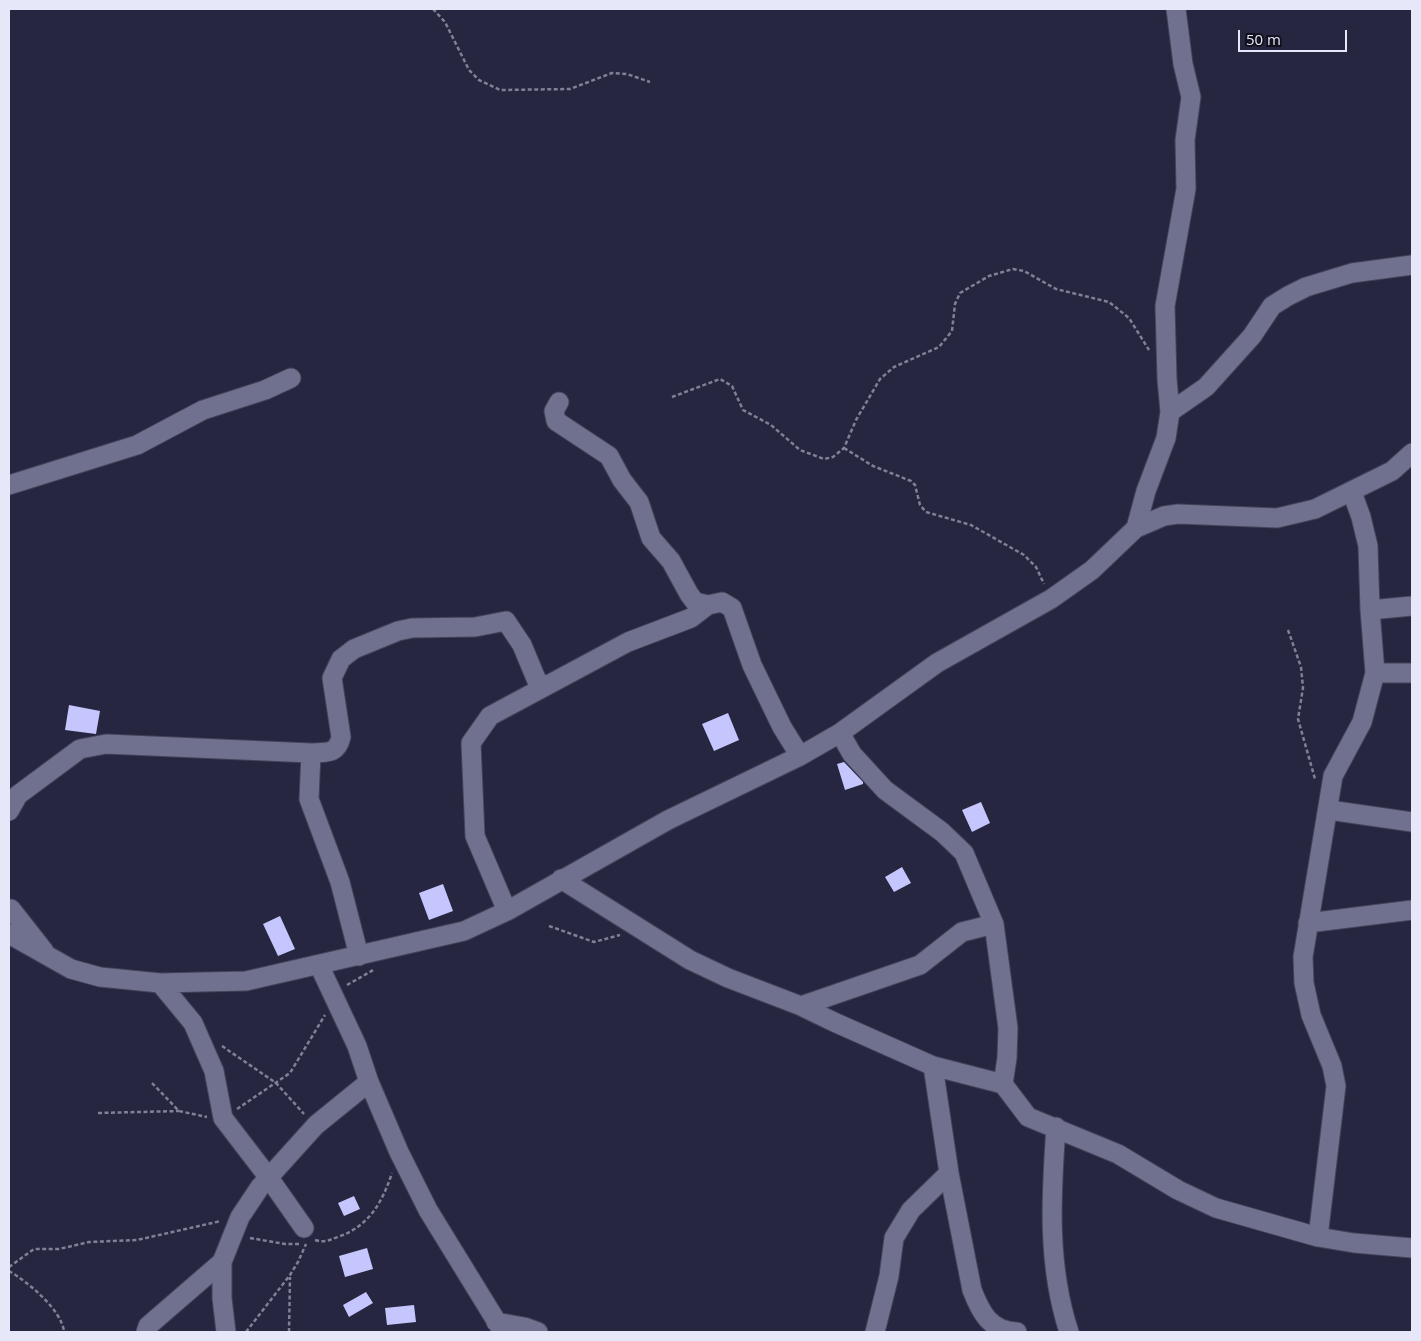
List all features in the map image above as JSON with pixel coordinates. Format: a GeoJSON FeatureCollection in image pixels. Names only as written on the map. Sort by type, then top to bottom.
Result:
{"type":"FeatureCollection","features":[{"type":"Feature","properties":{"kind":"street"},"geometry":{"type":"LineString","coordinates":[[1136,528],[1146,491],[1166,438],[1170,412],[1167,379],[1166,306],[1186,190],[1185,140],[1191,97],[1183,64],[1176,9]]}},
{"type":"Feature","properties":{"kind":"street"},"geometry":{"type":"LineString","coordinates":[[1170,412],[1206,387],[1252,336],[1272,306],[1288,296],[1306,287],[1352,273],[1412,265]]}},
{"type":"Feature","properties":{"kind":"street"},"geometry":{"type":"LineString","coordinates":[[9,485],[137,445],[203,410],[265,390],[291,378]]}},
{"type":"Feature","properties":{"kind":"street"},"geometry":{"type":"LineString","coordinates":[[558,402],[554,411],[556,421],[609,456],[622,480],[639,502],[651,538],[671,561],[695,602],[708,606]]}},
{"type":"Feature","properties":{"kind":"street"},"geometry":{"type":"LineString","coordinates":[[9,934],[71,969],[100,977],[160,983],[246,981],[464,931],[507,911],[668,820],[800,756],[840,733],[936,663],[1051,599],[1092,570],[1136,528],[1164,516],[1178,514],[1277,518],[1315,509],[1392,471],[1412,453]]}},
{"type":"Feature","properties":{"kind":"street"},"geometry":{"type":"LineString","coordinates":[[1318,1237],[1336,1086],[1332,1066],[1311,1015],[1304,983],[1303,957],[1333,776],[1362,722],[1375,673],[1370,610],[1368,546],[1361,516],[1352,492]]}},
{"type":"Feature","properties":{"kind":"street"},"geometry":{"type":"LineString","coordinates":[[507,911],[475,836],[471,743],[490,716],[628,642],[690,618],[708,606],[722,602],[732,608],[752,665],[782,728],[800,756]]}},
{"type":"Feature","properties":{"kind":"street"},"geometry":{"type":"LineString","coordinates":[[1370,610],[1412,606]]}},
{"type":"Feature","properties":{"kind":"street"},"geometry":{"type":"LineString","coordinates":[[9,811],[18,795],[80,749],[106,744],[310,753],[332,752],[339,746],[342,737],[332,678],[341,659],[354,649],[398,631],[412,628],[475,627],[506,621],[522,645],[537,681],[546,686]]}},
{"type":"Feature","properties":{"kind":"street"},"geometry":{"type":"LineString","coordinates":[[1375,673],[1412,673]]}},
{"type":"Feature","properties":{"kind":"street"},"geometry":{"type":"LineString","coordinates":[[840,733],[852,754],[884,790],[942,832],[964,853],[994,924],[1008,1028],[1007,1058],[1003,1084]]}},
{"type":"Feature","properties":{"kind":"street"},"geometry":{"type":"LineString","coordinates":[[310,753],[309,799],[340,882],[360,956]]}},
{"type":"Feature","properties":{"kind":"street"},"geometry":{"type":"LineString","coordinates":[[1329,807],[1412,822]]}},
{"type":"Feature","properties":{"kind":"street"},"geometry":{"type":"LineString","coordinates":[[561,879],[690,960],[720,974],[801,1006],[933,1066],[1003,1084],[1028,1117],[1118,1154],[1178,1190],[1216,1208],[1318,1237],[1354,1243],[1412,1248]]}},
{"type":"Feature","properties":{"kind":"street"},"geometry":{"type":"LineString","coordinates":[[9,907],[49,958]]}},
{"type":"Feature","properties":{"kind":"street"},"geometry":{"type":"LineString","coordinates":[[1308,923],[1412,910]]}},
{"type":"Feature","properties":{"kind":"street"},"geometry":{"type":"LineString","coordinates":[[801,1006],[920,965],[962,932],[994,924]]}},
{"type":"Feature","properties":{"kind":"street"},"geometry":{"type":"LineString","coordinates":[[319,965],[356,1046],[399,1152],[428,1210],[499,1327],[524,1328],[538,1332]]}},
{"type":"Feature","properties":{"kind":"street"},"geometry":{"type":"LineString","coordinates":[[160,983],[193,1023],[214,1071],[223,1118],[304,1228]]}},
{"type":"Feature","properties":{"kind":"street"},"geometry":{"type":"LineString","coordinates":[[933,1066],[949,1173],[972,1290],[979,1308],[992,1325],[1010,1332],[1017,1332]]}},
{"type":"Feature","properties":{"kind":"street"},"geometry":{"type":"LineString","coordinates":[[226,1332],[222,1298],[222,1262],[237,1225],[260,1187],[316,1125],[369,1082]]}},
{"type":"Feature","properties":{"kind":"street"},"geometry":{"type":"LineString","coordinates":[[1056,1127],[1052,1184],[1052,1239],[1057,1282],[1069,1332]]}},
{"type":"Feature","properties":{"kind":"street"},"geometry":{"type":"LineString","coordinates":[[875,1332],[889,1276],[894,1238],[911,1210],[949,1173]]}},
{"type":"Feature","properties":{"kind":"street"},"geometry":{"type":"LineString","coordinates":[[146,1332],[148,1326],[222,1262]]}},
{"type":"Feature","properties":{"kind":"path"},"geometry":{"type":"LineString","coordinates":[[433,9],[445,22],[469,70],[479,80],[500,90],[570,89],[612,73],[627,74],[650,82]]}},
{"type":"Feature","properties":{"kind":"path"},"geometry":{"type":"LineString","coordinates":[[672,397],[720,379],[732,386],[743,410],[771,425],[800,450],[824,459],[833,457],[844,448],[856,420],[880,379],[894,367],[939,347],[952,331],[955,304],[960,293],[990,276],[1013,269],[1024,271],[1056,289],[1109,302],[1129,318],[1151,354]]}},
{"type":"Feature","properties":{"kind":"path"},"geometry":{"type":"LineString","coordinates":[[844,448],[873,466],[910,481],[915,485],[920,505],[926,512],[971,525],[1024,555],[1036,567],[1051,599]]}},
{"type":"Feature","properties":{"kind":"path"},"geometry":{"type":"LineString","coordinates":[[1288,630],[1301,667],[1303,688],[1298,719],[1319,793],[1329,807]]}},
{"type":"Feature","properties":{"kind":"path"},"geometry":{"type":"LineString","coordinates":[[549,926],[594,942],[632,931],[643,930]]}},
{"type":"Feature","properties":{"kind":"path"},"geometry":{"type":"LineString","coordinates":[[98,1113],[179,1111],[203,1117],[223,1118],[290,1073],[325,1015],[336,1004],[343,988],[375,969]]}},
{"type":"Feature","properties":{"kind":"path"},"geometry":{"type":"LineString","coordinates":[[216,1042],[276,1083],[316,1125]]}},
{"type":"Feature","properties":{"kind":"path"},"geometry":{"type":"LineString","coordinates":[[152,1084],[179,1111]]}},
{"type":"Feature","properties":{"kind":"path"},"geometry":{"type":"LineString","coordinates":[[304,1228],[316,1241],[324,1242],[361,1226],[373,1214],[390,1179],[399,1152]]}},
{"type":"Feature","properties":{"kind":"path"},"geometry":{"type":"LineString","coordinates":[[9,1268],[34,1249],[59,1249],[89,1242],[137,1240],[237,1225],[251,1238],[285,1244],[306,1244],[290,1275],[246,1332]]}},
{"type":"Feature","properties":{"kind":"path"},"geometry":{"type":"LineString","coordinates":[[9,1272],[21,1278],[53,1308],[64,1325],[64,1332]]}},
{"type":"Feature","properties":{"kind":"path"},"geometry":{"type":"LineString","coordinates":[[289,1332],[290,1275]]}},
{"type":"Feature","properties":{"kind":"building"},"geometry":{"type":"Polygon","coordinates":[[[69,705],[100,711],[96,734],[65,730],[69,705]]]}},
{"type":"Feature","properties":{"kind":"building"},"geometry":{"type":"Polygon","coordinates":[[[728,713],[739,740],[714,751],[702,724],[728,713]]]}},
{"type":"Feature","properties":{"kind":"building"},"geometry":{"type":"Polygon","coordinates":[[[844,762],[863,784],[845,790],[837,764],[844,762]]]}},
{"type":"Feature","properties":{"kind":"building"},"geometry":{"type":"Polygon","coordinates":[[[981,802],[990,823],[972,832],[962,810],[981,802]]]}},
{"type":"Feature","properties":{"kind":"building"},"geometry":{"type":"Polygon","coordinates":[[[902,867],[911,883],[894,892],[885,877],[902,867]]]}},
{"type":"Feature","properties":{"kind":"building"},"geometry":{"type":"Polygon","coordinates":[[[443,884],[453,911],[429,920],[419,893],[443,884]]]}},
{"type":"Feature","properties":{"kind":"building"},"geometry":{"type":"Polygon","coordinates":[[[280,916],[295,949],[278,956],[263,924],[280,916]]]}},
{"type":"Feature","properties":{"kind":"building"},"geometry":{"type":"Polygon","coordinates":[[[354,1196],[360,1209],[344,1216],[338,1203],[354,1196]]]}},
{"type":"Feature","properties":{"kind":"building"},"geometry":{"type":"Polygon","coordinates":[[[367,1248],[373,1269],[345,1277],[339,1256],[367,1248]]]}},
{"type":"Feature","properties":{"kind":"building"},"geometry":{"type":"Polygon","coordinates":[[[366,1292],[373,1303],[349,1317],[343,1305],[366,1292]]]}},
{"type":"Feature","properties":{"kind":"building"},"geometry":{"type":"Polygon","coordinates":[[[414,1305],[416,1322],[387,1325],[385,1308],[414,1305]]]}}]}
